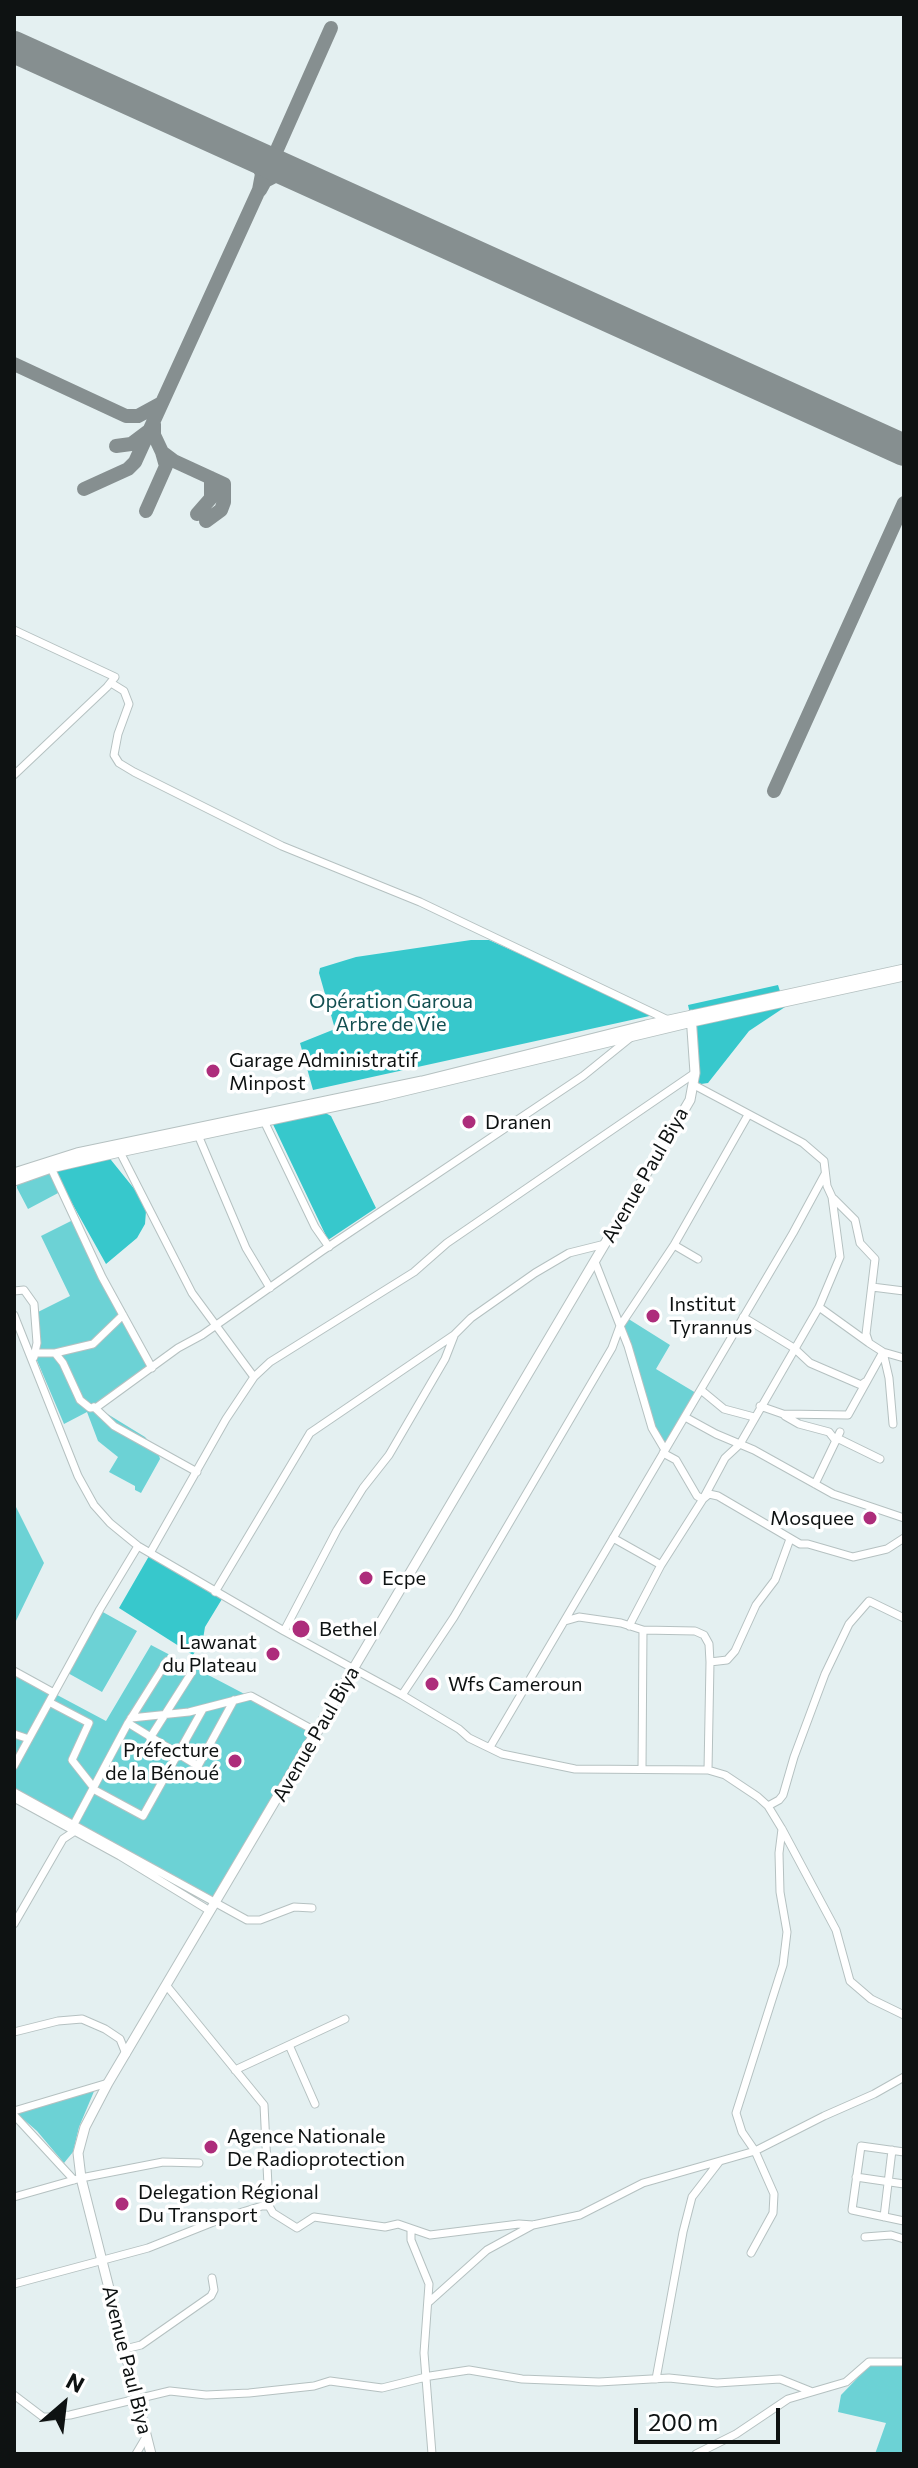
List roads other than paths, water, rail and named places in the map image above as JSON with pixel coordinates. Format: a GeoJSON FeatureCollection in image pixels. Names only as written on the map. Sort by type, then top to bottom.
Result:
{"type":"FeatureCollection","features":[{"type":"Feature","properties":{"kind":"main road"},"geometry":{"type":"LineString","coordinates":[[14,1173],[77,1153],[422,1081],[904,969]]}},
{"type":"Feature","properties":{"kind":"main road"},"geometry":{"type":"LineString","coordinates":[[14,1181],[51,1168],[120,1152],[468,1077],[683,1021],[904,976]]}},
{"type":"Feature","properties":{"kind":"main road"},"geometry":{"type":"LineString","coordinates":[[683,1021],[691,1040]]}},
{"type":"Feature","properties":{"kind":"main road","name":"Avenue Paul Biya"},"geometry":{"type":"LineString","coordinates":[[151,2454],[78,2179],[80,2141],[108,2083],[690,1100],[695,1073],[691,1040],[683,1021]]}},
{"type":"Feature","properties":{"kind":"street"},"geometry":{"type":"LineString","coordinates":[[14,630],[113,680],[124,691],[129,700],[129,709],[114,748],[116,759],[126,767],[282,846],[431,907],[683,1021]]}},
{"type":"Feature","properties":{"kind":"street"},"geometry":{"type":"LineString","coordinates":[[14,775],[113,680]]}},
{"type":"Feature","properties":{"kind":"street"},"geometry":{"type":"LineString","coordinates":[[55,1353],[85,1406],[94,1407],[112,1398],[178,1348],[583,1076],[632,1036]]}},
{"type":"Feature","properties":{"kind":"street"},"geometry":{"type":"LineString","coordinates":[[150,1553],[226,1419],[254,1377],[270,1362],[414,1272],[447,1243],[695,1073]]}},
{"type":"Feature","properties":{"kind":"street"},"geometry":{"type":"LineString","coordinates":[[629,1626],[661,1565],[725,1458],[740,1444],[819,1307],[840,1257],[824,1161],[817,1154],[694,1085]]}},
{"type":"Feature","properties":{"kind":"street"},"geometry":{"type":"LineString","coordinates":[[402,1695],[478,1577],[612,1348],[620,1326],[674,1245],[748,1115]]}},
{"type":"Feature","properties":{"kind":"street"},"geometry":{"type":"LineString","coordinates":[[264,1121],[315,1227],[329,1247]]}},
{"type":"Feature","properties":{"kind":"street"},"geometry":{"type":"LineString","coordinates":[[198,1135],[246,1248],[270,1288]]}},
{"type":"Feature","properties":{"kind":"street"},"geometry":{"type":"LineString","coordinates":[[120,1152],[192,1293],[254,1377]]}},
{"type":"Feature","properties":{"kind":"street"},"geometry":{"type":"LineString","coordinates":[[51,1168],[152,1368]]}},
{"type":"Feature","properties":{"kind":"street"},"geometry":{"type":"LineString","coordinates":[[490,1747],[825,1174]]}},
{"type":"Feature","properties":{"kind":"street"},"geometry":{"type":"LineString","coordinates":[[832,1197],[855,1220],[860,1243],[874,1257],[866,1334],[869,1343]]}},
{"type":"Feature","properties":{"kind":"street"},"geometry":{"type":"LineString","coordinates":[[215,1592],[310,1433],[454,1335],[497,1299],[562,1256],[605,1244]]}},
{"type":"Feature","properties":{"kind":"street"},"geometry":{"type":"LineString","coordinates":[[674,1245],[698,1259]]}},
{"type":"Feature","properties":{"kind":"street"},"geometry":{"type":"LineString","coordinates":[[595,1262],[620,1326],[652,1428],[664,1451],[676,1460],[693,1491],[703,1499]]}},
{"type":"Feature","properties":{"kind":"street"},"geometry":{"type":"LineString","coordinates":[[872,1287],[904,1291]]}},
{"type":"Feature","properties":{"kind":"street"},"geometry":{"type":"LineString","coordinates":[[14,1291],[24,1290],[34,1304],[34,1356]]}},
{"type":"Feature","properties":{"kind":"street"},"geometry":{"type":"LineString","coordinates":[[819,1307],[883,1352],[904,1358]]}},
{"type":"Feature","properties":{"kind":"street"},"geometry":{"type":"LineString","coordinates":[[14,1315],[34,1356],[78,1476],[94,1505],[138,1546],[402,1695],[469,1738],[502,1754],[575,1769],[708,1770],[725,1775],[768,1806],[782,1829],[836,1930],[850,1981],[871,1999],[904,2015]]}},
{"type":"Feature","properties":{"kind":"street"},"geometry":{"type":"LineString","coordinates":[[34,1356],[93,1344],[123,1315]]}},
{"type":"Feature","properties":{"kind":"street"},"geometry":{"type":"LineString","coordinates":[[743,1317],[794,1348],[810,1363],[861,1385],[869,1379]]}},
{"type":"Feature","properties":{"kind":"street"},"geometry":{"type":"LineString","coordinates":[[284,1631],[337,1530],[363,1488],[389,1455],[445,1359],[454,1335]]}},
{"type":"Feature","properties":{"kind":"street"},"geometry":{"type":"LineString","coordinates":[[783,1414],[848,1415],[883,1352]]}},
{"type":"Feature","properties":{"kind":"street"},"geometry":{"type":"LineString","coordinates":[[883,1352],[893,1424]]}},
{"type":"Feature","properties":{"kind":"street"},"geometry":{"type":"LineString","coordinates":[[701,1390],[729,1411],[754,1417]]}},
{"type":"Feature","properties":{"kind":"street"},"geometry":{"type":"LineString","coordinates":[[760,1406],[799,1424],[829,1432],[880,1459]]}},
{"type":"Feature","properties":{"kind":"street"},"geometry":{"type":"LineString","coordinates":[[94,1407],[114,1426],[197,1472]]}},
{"type":"Feature","properties":{"kind":"street"},"geometry":{"type":"LineString","coordinates":[[685,1417],[833,1494],[904,1518]]}},
{"type":"Feature","properties":{"kind":"street"},"geometry":{"type":"LineString","coordinates":[[815,1484],[837,1437]]}},
{"type":"Feature","properties":{"kind":"street"},"geometry":{"type":"LineString","coordinates":[[703,1499],[709,1494],[718,1496],[800,1544],[853,1557],[887,1549],[904,1538]]}},
{"type":"Feature","properties":{"kind":"street"},"geometry":{"type":"LineString","coordinates":[[613,1538],[661,1565]]}},
{"type":"Feature","properties":{"kind":"street"},"geometry":{"type":"LineString","coordinates":[[710,1662],[727,1660],[735,1651],[756,1605],[775,1580],[790,1539]]}},
{"type":"Feature","properties":{"kind":"street"},"geometry":{"type":"LineString","coordinates":[[14,1766],[138,1546]]}},
{"type":"Feature","properties":{"kind":"street"},"geometry":{"type":"LineString","coordinates":[[768,1806],[783,1795],[825,1674],[849,1624],[869,1601],[904,1618]]}},
{"type":"Feature","properties":{"kind":"street"},"geometry":{"type":"LineString","coordinates":[[565,1621],[579,1617],[643,1630],[695,1631],[704,1635],[709,1644],[710,1662],[708,1770]]}},
{"type":"Feature","properties":{"kind":"street"},"geometry":{"type":"LineString","coordinates":[[642,1769],[643,1630]]}},
{"type":"Feature","properties":{"kind":"street"},"geometry":{"type":"LineString","coordinates":[[14,1924],[63,1839],[75,1828],[129,1720],[167,1661]]}},
{"type":"Feature","properties":{"kind":"street"},"geometry":{"type":"LineString","coordinates":[[14,1671],[54,1693]]}},
{"type":"Feature","properties":{"kind":"street"},"geometry":{"type":"LineString","coordinates":[[150,1738],[192,1672]]}},
{"type":"Feature","properties":{"kind":"street"},"geometry":{"type":"LineString","coordinates":[[129,1720],[203,1709],[251,1696],[317,1732]]}},
{"type":"Feature","properties":{"kind":"street"},"geometry":{"type":"LineString","coordinates":[[129,1720],[150,1738],[198,1766],[234,1700]]}},
{"type":"Feature","properties":{"kind":"street"},"geometry":{"type":"LineString","coordinates":[[49,1702],[89,1723],[72,1760],[93,1788],[143,1816],[203,1709]]}},
{"type":"Feature","properties":{"kind":"street"},"geometry":{"type":"LineString","coordinates":[[14,1734],[29,1739]]}},
{"type":"Feature","properties":{"kind":"street"},"geometry":{"type":"LineString","coordinates":[[14,1795],[254,1921],[294,1907],[312,1908]]}},
{"type":"Feature","properties":{"kind":"street"},"geometry":{"type":"LineString","coordinates":[[14,1795],[75,1828],[210,1911]]}},
{"type":"Feature","properties":{"kind":"street"},"geometry":{"type":"LineString","coordinates":[[61,1823],[63,1839]]}},
{"type":"Feature","properties":{"kind":"street"},"geometry":{"type":"LineString","coordinates":[[751,2253],[775,2206],[774,2194],[755,2151],[742,2132],[736,2113],[783,1965],[787,1932],[780,1892],[782,1829]]}},
{"type":"Feature","properties":{"kind":"street"},"geometry":{"type":"LineString","coordinates":[[166,1985],[264,2105],[269,2206],[273,2213],[297,2228],[314,2217],[385,2227],[398,2224],[436,2235],[533,2225],[588,2212],[643,2183],[755,2151],[904,2077]]}},
{"type":"Feature","properties":{"kind":"street"},"geometry":{"type":"LineString","coordinates":[[14,2032],[76,2018],[94,2023],[120,2039],[136,2038]]}},
{"type":"Feature","properties":{"kind":"street"},"geometry":{"type":"LineString","coordinates":[[235,2070],[345,2019]]}},
{"type":"Feature","properties":{"kind":"street"},"geometry":{"type":"LineString","coordinates":[[120,2039],[126,2054]]}},
{"type":"Feature","properties":{"kind":"street"},"geometry":{"type":"LineString","coordinates":[[289,2045],[315,2104]]}},
{"type":"Feature","properties":{"kind":"street"},"geometry":{"type":"LineString","coordinates":[[78,2179],[14,2113],[108,2083]]}},
{"type":"Feature","properties":{"kind":"street"},"geometry":{"type":"LineString","coordinates":[[904,2152],[861,2146],[852,2210],[904,2221]]}},
{"type":"Feature","properties":{"kind":"street"},"geometry":{"type":"LineString","coordinates":[[884,2217],[892,2150]]}},
{"type":"Feature","properties":{"kind":"street"},"geometry":{"type":"LineString","coordinates":[[656,2379],[692,2197],[719,2161]]}},
{"type":"Feature","properties":{"kind":"street"},"geometry":{"type":"LineString","coordinates":[[14,2197],[78,2179],[163,2162],[199,2163]]}},
{"type":"Feature","properties":{"kind":"street"},"geometry":{"type":"LineString","coordinates":[[856,2177],[904,2184]]}},
{"type":"Feature","properties":{"kind":"street"},"geometry":{"type":"LineString","coordinates":[[14,2284],[102,2261],[164,2242],[226,2217],[269,2206]]}},
{"type":"Feature","properties":{"kind":"street"},"geometry":{"type":"LineString","coordinates":[[429,2302],[487,2250],[533,2225]]}},
{"type":"Feature","properties":{"kind":"street"},"geometry":{"type":"LineString","coordinates":[[411,2230],[411,2240],[427,2278],[429,2302],[424,2349],[432,2454]]}},
{"type":"Feature","properties":{"kind":"street"},"geometry":{"type":"LineString","coordinates":[[865,2237],[891,2235],[904,2239]]}},
{"type":"Feature","properties":{"kind":"street"},"geometry":{"type":"LineString","coordinates":[[125,2349],[141,2345],[211,2296],[214,2290],[212,2278]]}},
{"type":"Feature","properties":{"kind":"street"},"geometry":{"type":"LineString","coordinates":[[696,2454],[736,2434],[788,2399],[846,2382],[869,2362],[904,2362]]}},
{"type":"Feature","properties":{"kind":"street"},"geometry":{"type":"LineString","coordinates":[[14,2395],[38,2414],[48,2417],[70,2415],[170,2391],[206,2395],[249,2393],[314,2386],[330,2381],[382,2388],[469,2370],[537,2380],[599,2382],[656,2379],[717,2383],[780,2379],[810,2391]]}},
{"type":"Feature","properties":{"kind":"street"},"geometry":{"type":"LineString","coordinates":[[136,2454],[146,2437]]}},
{"type":"Feature","properties":{"kind":"place","name":"Garage Administratif Minpost"},"geometry":{"type":"Point","coordinates":[213,1071]}},
{"type":"Feature","properties":{"kind":"place","name":"Dranen"},"geometry":{"type":"Point","coordinates":[469,1122]}},
{"type":"Feature","properties":{"kind":"place","name":"Institut Tyrannus"},"geometry":{"type":"Point","coordinates":[653,1316]}},
{"type":"Feature","properties":{"kind":"place","name":"Mosquee"},"geometry":{"type":"Point","coordinates":[870,1518]}},
{"type":"Feature","properties":{"kind":"place","name":"Ecpe"},"geometry":{"type":"Point","coordinates":[366,1578]}},
{"type":"Feature","properties":{"kind":"place","name":"Bethel"},"geometry":{"type":"Point","coordinates":[301,1629]}},
{"type":"Feature","properties":{"kind":"place","name":"Lawanat du Plateau"},"geometry":{"type":"Point","coordinates":[273,1654]}},
{"type":"Feature","properties":{"kind":"place","name":"Wfs Cameroun"},"geometry":{"type":"Point","coordinates":[432,1684]}},
{"type":"Feature","properties":{"kind":"place","name":"Préfecture de la Bénoué"},"geometry":{"type":"Point","coordinates":[235,1761]}},
{"type":"Feature","properties":{"kind":"place","name":"Agence Nationale De Radioprotection"},"geometry":{"type":"Point","coordinates":[211,2147]}},
{"type":"Feature","properties":{"kind":"place","name":"Delegation Régional Du Transport"},"geometry":{"type":"Point","coordinates":[122,2204]}},
{"type":"Feature","properties":{"kind":"park label","name":"Opération Garoua Arbre de Vie"},"geometry":{"type":"Point","coordinates":[391,1012]}}]}
